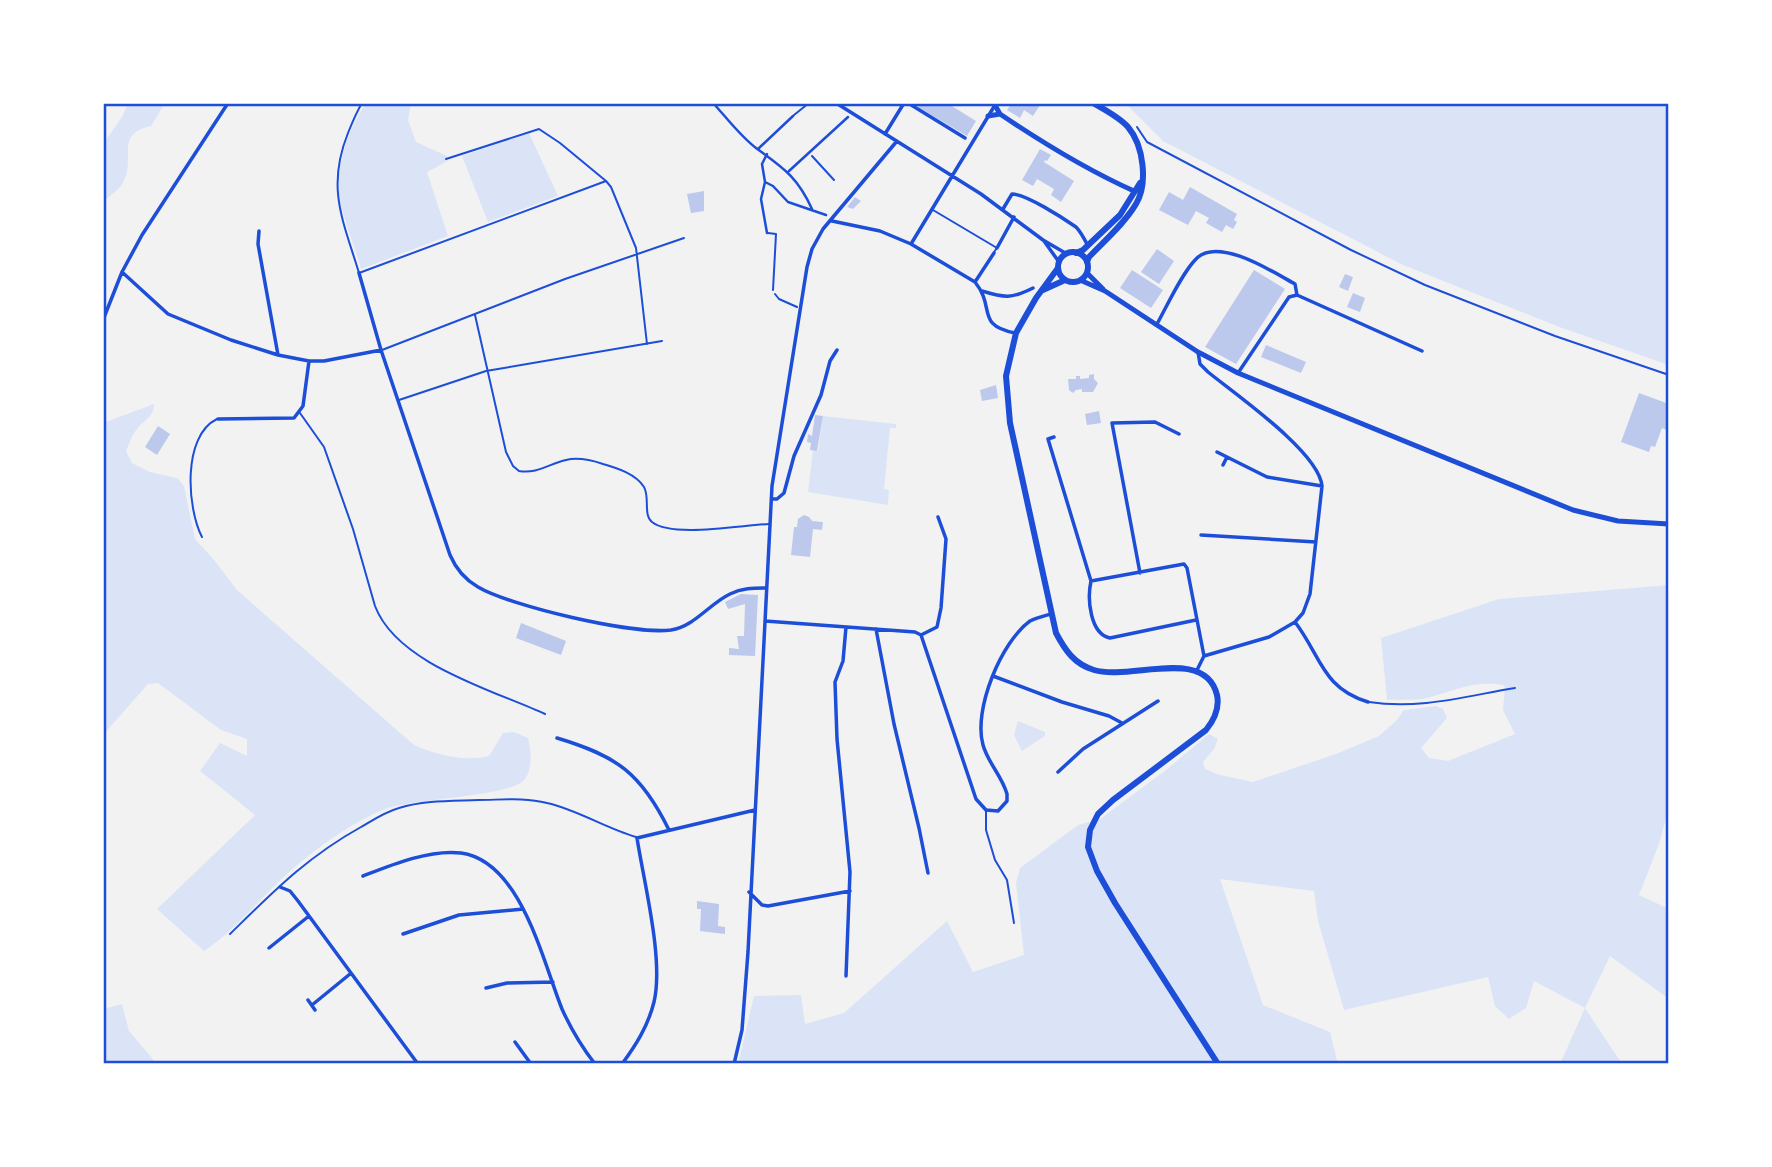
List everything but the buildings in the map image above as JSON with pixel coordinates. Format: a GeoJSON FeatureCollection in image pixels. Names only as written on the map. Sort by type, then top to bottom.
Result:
{"type":"FeatureCollection","features":[{"type":"Feature","properties":{"kind":"main road"},"geometry":{"type":"LineString","coordinates":[[1043,290],[1065,280],[1080,281],[1087,273],[1089,257],[1124,221],[1141,182],[1143,172],[1140,154],[1132,133],[1123,122],[1093,103]]}},
{"type":"Feature","properties":{"kind":"main road"},"geometry":{"type":"LineString","coordinates":[[1137,192],[1120,215],[1088,246],[1076,253],[1067,254],[1035,298],[1016,333],[1007,366],[1007,398],[1051,614],[1065,650],[1090,669],[1114,673],[1180,667],[1197,670],[1209,679],[1213,686],[1217,708],[1206,730],[1098,814],[1090,830],[1088,847],[1097,871],[1115,903],[1218,1064]]}},
{"type":"Feature","properties":{"kind":"main road"},"geometry":{"type":"LineString","coordinates":[[1076,253],[1087,262]]}},
{"type":"Feature","properties":{"kind":"main road"},"geometry":{"type":"LineString","coordinates":[[1059,265],[1065,280]]}},
{"type":"Feature","properties":{"kind":"street"},"geometry":{"type":"LineString","coordinates":[[103,320],[122,272],[142,234],[229,103]]}},
{"type":"Feature","properties":{"kind":"street"},"geometry":{"type":"LineString","coordinates":[[713,103],[758,149],[788,171],[812,209]]}},
{"type":"Feature","properties":{"kind":"street"},"geometry":{"type":"LineString","coordinates":[[835,103],[850,115],[953,176],[1067,254]]}},
{"type":"Feature","properties":{"kind":"street"},"geometry":{"type":"LineString","coordinates":[[885,134],[906,103],[965,138]]}},
{"type":"Feature","properties":{"kind":"street"},"geometry":{"type":"LineString","coordinates":[[996,103],[1000,114],[1054,149],[1137,192]]}},
{"type":"Feature","properties":{"kind":"street"},"geometry":{"type":"LineString","coordinates":[[911,244],[996,103]]}},
{"type":"Feature","properties":{"kind":"street"},"geometry":{"type":"LineString","coordinates":[[988,116],[1000,114]]}},
{"type":"Feature","properties":{"kind":"street"},"geometry":{"type":"LineString","coordinates":[[788,171],[850,115]]}},
{"type":"Feature","properties":{"kind":"street"},"geometry":{"type":"LineString","coordinates":[[758,149],[793,116]]}},
{"type":"Feature","properties":{"kind":"street"},"geometry":{"type":"LineString","coordinates":[[734,1064],[742,1022],[772,499],[779,441],[812,249],[823,229],[897,141]]}},
{"type":"Feature","properties":{"kind":"street"},"geometry":{"type":"LineString","coordinates":[[767,154],[762,164],[765,182],[761,199],[767,233]]}},
{"type":"Feature","properties":{"kind":"street"},"geometry":{"type":"LineString","coordinates":[[765,182],[773,186],[788,202],[826,215]]}},
{"type":"Feature","properties":{"kind":"street"},"geometry":{"type":"LineString","coordinates":[[1003,209],[1012,194],[1018,194],[1076,228],[1088,246]]}},
{"type":"Feature","properties":{"kind":"street"},"geometry":{"type":"LineString","coordinates":[[975,282],[1014,217]]}},
{"type":"Feature","properties":{"kind":"street"},"geometry":{"type":"LineString","coordinates":[[832,221],[880,231],[911,244],[975,282],[982,291],[989,321],[997,329],[1016,333]]}},
{"type":"Feature","properties":{"kind":"street"},"geometry":{"type":"LineString","coordinates":[[259,231],[258,244],[278,355]]}},
{"type":"Feature","properties":{"kind":"street"},"geometry":{"type":"LineString","coordinates":[[1043,240],[1059,265]]}},
{"type":"Feature","properties":{"kind":"street"},"geometry":{"type":"LineString","coordinates":[[1157,324],[1198,257],[1212,251],[1255,262],[1295,284],[1297,295]]}},
{"type":"Feature","properties":{"kind":"street"},"geometry":{"type":"LineString","coordinates":[[122,272],[168,314],[231,340],[278,355],[309,361],[344,358],[381,350]]}},
{"type":"Feature","properties":{"kind":"street"},"geometry":{"type":"LineString","coordinates":[[359,273],[381,350],[450,555],[462,576],[481,589],[560,614],[660,630],[683,626],[741,589],[766,588]]}},
{"type":"Feature","properties":{"kind":"street"},"geometry":{"type":"LineString","coordinates":[[1087,273],[1105,291]]}},
{"type":"Feature","properties":{"kind":"street"},"geometry":{"type":"LineString","coordinates":[[1080,281],[1105,291],[1198,352],[1238,373],[1553,504],[1618,520],[1669,524]]}},
{"type":"Feature","properties":{"kind":"street"},"geometry":{"type":"LineString","coordinates":[[982,291],[1008,298],[1033,288]]}},
{"type":"Feature","properties":{"kind":"street"},"geometry":{"type":"LineString","coordinates":[[1238,373],[1289,296],[1297,295],[1422,351]]}},
{"type":"Feature","properties":{"kind":"street"},"geometry":{"type":"LineString","coordinates":[[772,499],[777,499],[784,493],[794,456],[821,396],[830,362],[837,350]]}},
{"type":"Feature","properties":{"kind":"street"},"geometry":{"type":"LineString","coordinates":[[1198,352],[1200,364],[1208,372],[1304,452],[1320,475],[1322,486],[1307,604],[1295,622],[1269,637],[1204,656]]}},
{"type":"Feature","properties":{"kind":"street"},"geometry":{"type":"LineString","coordinates":[[218,419],[290,419],[300,413],[309,361]]}},
{"type":"Feature","properties":{"kind":"street"},"geometry":{"type":"LineString","coordinates":[[1140,573],[1112,423],[1155,422],[1179,433]]}},
{"type":"Feature","properties":{"kind":"street"},"geometry":{"type":"LineString","coordinates":[[1054,437],[1048,439],[1091,581],[1088,592],[1095,626],[1104,637],[1110,638],[1196,620]]}},
{"type":"Feature","properties":{"kind":"street"},"geometry":{"type":"LineString","coordinates":[[1217,452],[1268,477],[1322,486]]}},
{"type":"Feature","properties":{"kind":"street"},"geometry":{"type":"LineString","coordinates":[[1223,465],[1227,457]]}},
{"type":"Feature","properties":{"kind":"street"},"geometry":{"type":"LineString","coordinates":[[920,635],[936,627],[941,608],[946,539],[937,517]]}},
{"type":"Feature","properties":{"kind":"street"},"geometry":{"type":"LineString","coordinates":[[1201,536],[1316,542]]}},
{"type":"Feature","properties":{"kind":"street"},"geometry":{"type":"LineString","coordinates":[[1091,581],[1184,564],[1204,656],[1197,670]]}},
{"type":"Feature","properties":{"kind":"street"},"geometry":{"type":"LineString","coordinates":[[765,621],[915,632],[920,635],[976,799],[986,810],[998,811],[1007,801],[1005,787],[986,754],[981,737],[983,708],[993,676],[1007,648],[1031,621],[1051,614]]}},
{"type":"Feature","properties":{"kind":"street"},"geometry":{"type":"LineString","coordinates":[[1295,622],[1334,683],[1347,694],[1368,702]]}},
{"type":"Feature","properties":{"kind":"street"},"geometry":{"type":"LineString","coordinates":[[846,626],[844,661],[835,682],[837,739],[849,850],[846,976]]}},
{"type":"Feature","properties":{"kind":"street"},"geometry":{"type":"LineString","coordinates":[[876,629],[896,736],[928,873]]}},
{"type":"Feature","properties":{"kind":"street"},"geometry":{"type":"LineString","coordinates":[[993,676],[1109,716],[1122,723]]}},
{"type":"Feature","properties":{"kind":"street"},"geometry":{"type":"LineString","coordinates":[[1058,772],[1083,749],[1158,702]]}},
{"type":"Feature","properties":{"kind":"street"},"geometry":{"type":"LineString","coordinates":[[557,738],[600,752],[621,765],[642,786],[669,830]]}},
{"type":"Feature","properties":{"kind":"street"},"geometry":{"type":"LineString","coordinates":[[622,1064],[645,1029],[652,1012],[657,986],[656,956],[637,838],[755,810]]}},
{"type":"Feature","properties":{"kind":"street"},"geometry":{"type":"LineString","coordinates":[[363,877],[426,856],[447,852],[465,853],[484,861],[509,887],[523,909],[572,1032],[595,1064]]}},
{"type":"Feature","properties":{"kind":"street"},"geometry":{"type":"LineString","coordinates":[[280,887],[290,891],[418,1064]]}},
{"type":"Feature","properties":{"kind":"street"},"geometry":{"type":"LineString","coordinates":[[749,892],[762,905],[768,906],[850,891]]}},
{"type":"Feature","properties":{"kind":"street"},"geometry":{"type":"LineString","coordinates":[[403,934],[459,915],[523,909]]}},
{"type":"Feature","properties":{"kind":"street"},"geometry":{"type":"LineString","coordinates":[[270,948],[309,916]]}},
{"type":"Feature","properties":{"kind":"street"},"geometry":{"type":"LineString","coordinates":[[308,999],[314,1007],[350,974]]}},
{"type":"Feature","properties":{"kind":"street"},"geometry":{"type":"LineString","coordinates":[[486,988],[507,983],[552,982]]}},
{"type":"Feature","properties":{"kind":"street"},"geometry":{"type":"LineString","coordinates":[[515,1042],[531,1064]]}},
{"type":"Feature","properties":{"kind":"lane"},"geometry":{"type":"LineString","coordinates":[[362,103],[346,139],[336,183],[338,201],[359,273],[606,181]]}},
{"type":"Feature","properties":{"kind":"lane"},"geometry":{"type":"LineString","coordinates":[[793,116],[809,103]]}},
{"type":"Feature","properties":{"kind":"lane"},"geometry":{"type":"LineString","coordinates":[[446,159],[539,129],[560,142],[606,181],[625,219],[637,254],[647,344]]}},
{"type":"Feature","properties":{"kind":"lane"},"geometry":{"type":"LineString","coordinates":[[932,210],[995,250]]}},
{"type":"Feature","properties":{"kind":"lane"},"geometry":{"type":"LineString","coordinates":[[826,215],[832,221]]}},
{"type":"Feature","properties":{"kind":"lane"},"geometry":{"type":"LineString","coordinates":[[767,233],[776,234],[773,290]]}},
{"type":"Feature","properties":{"kind":"lane"},"geometry":{"type":"LineString","coordinates":[[381,350],[565,279],[684,238]]}},
{"type":"Feature","properties":{"kind":"lane"},"geometry":{"type":"LineString","coordinates":[[474,315],[506,452],[513,466],[519,471],[538,471],[565,460],[589,460],[627,473],[643,485],[647,494],[650,522],[680,531],[770,524]]}},
{"type":"Feature","properties":{"kind":"lane"},"geometry":{"type":"LineString","coordinates":[[398,400],[486,370],[662,341]]}},
{"type":"Feature","properties":{"kind":"lane"},"geometry":{"type":"LineString","coordinates":[[300,413],[324,447],[353,529],[375,606],[388,628],[409,648],[446,671],[545,714]]}},
{"type":"Feature","properties":{"kind":"lane"},"geometry":{"type":"LineString","coordinates":[[202,537],[194,519],[191,470],[200,434],[211,422],[218,419]]}},
{"type":"Feature","properties":{"kind":"lane"},"geometry":{"type":"LineString","coordinates":[[1368,702],[1405,706],[1433,704],[1515,688]]}},
{"type":"Feature","properties":{"kind":"lane"},"geometry":{"type":"LineString","coordinates":[[230,933],[280,887],[288,876],[336,840],[384,814],[413,805],[508,799],[544,802],[637,838]]}},
{"type":"Feature","properties":{"kind":"lane"},"geometry":{"type":"LineString","coordinates":[[986,810],[986,830],[995,860],[1007,880],[1014,923]]}},
{"type":"Feature","properties":{"kind":"path"},"geometry":{"type":"LineString","coordinates":[[1147,142],[1351,250],[1425,285],[1555,336],[1669,375]]}},
{"type":"Feature","properties":{"kind":"path"},"geometry":{"type":"LineString","coordinates":[[809,152],[834,180]]}},
{"type":"Feature","properties":{"kind":"path"},"geometry":{"type":"LineString","coordinates":[[773,290],[779,299],[802,307]]}},
{"type":"Feature","properties":{"kind":"shaded area"},"geometry":{"type":"Polygon","coordinates":[[[128,103],[165,103],[151,126],[133,134],[128,146],[127,169],[123,182],[103,202],[103,144],[122,117],[128,103]]]}},
{"type":"Feature","properties":{"kind":"shaded area"},"geometry":{"type":"Polygon","coordinates":[[[366,103],[411,103],[408,120],[416,142],[447,156],[448,161],[427,172],[448,236],[361,269],[340,201],[339,176],[348,137],[366,103]]]}},
{"type":"Feature","properties":{"kind":"shaded area"},"geometry":{"type":"Polygon","coordinates":[[[1125,103],[1669,103],[1669,365],[1562,328],[1403,265],[1163,141],[1125,103]]]}},
{"type":"Feature","properties":{"kind":"shaded area"},"geometry":{"type":"Polygon","coordinates":[[[529,133],[558,196],[488,222],[462,156],[529,133]]]}},
{"type":"Feature","properties":{"kind":"shaded area"},"geometry":{"type":"Polygon","coordinates":[[[154,404],[151,415],[135,431],[126,451],[132,463],[150,472],[177,478],[184,486],[195,539],[237,590],[414,745],[451,756],[479,758],[489,756],[503,733],[514,732],[528,738],[530,754],[528,775],[516,785],[482,794],[399,805],[385,809],[346,829],[298,864],[227,934],[204,951],[157,909],[255,815],[200,771],[220,743],[247,756],[247,739],[221,730],[158,683],[148,684],[103,735],[103,423],[154,404]]]}},
{"type":"Feature","properties":{"kind":"shaded area"},"geometry":{"type":"Polygon","coordinates":[[[823,416],[896,424],[896,428],[890,428],[884,489],[889,490],[888,505],[808,492],[813,450],[818,451],[823,416]]]}},
{"type":"Feature","properties":{"kind":"shaded area"},"geometry":{"type":"Polygon","coordinates":[[[1669,585],[1669,807],[1659,844],[1639,895],[1669,909],[1669,999],[1610,956],[1585,1008],[1534,981],[1526,1008],[1509,1019],[1495,1006],[1488,977],[1344,1010],[1318,921],[1314,891],[1220,879],[1263,1005],[1330,1032],[1338,1064],[738,1064],[754,996],[801,995],[805,1024],[844,1013],[947,921],[973,972],[1024,955],[1016,883],[1020,868],[1078,825],[1100,819],[1209,734],[1218,739],[1214,749],[1203,762],[1205,769],[1253,782],[1336,754],[1379,736],[1404,710],[1436,706],[1443,709],[1447,718],[1421,748],[1429,758],[1448,761],[1515,734],[1503,710],[1505,686],[1476,685],[1422,699],[1387,700],[1381,638],[1499,599],[1669,585]]]}},
{"type":"Feature","properties":{"kind":"shaded area"},"geometry":{"type":"Polygon","coordinates":[[[1018,721],[1045,732],[1045,736],[1022,751],[1014,735],[1018,721]]]}},
{"type":"Feature","properties":{"kind":"shaded area"},"geometry":{"type":"Polygon","coordinates":[[[122,1004],[129,1031],[157,1064],[103,1064],[103,1009],[122,1004]]]}},
{"type":"Feature","properties":{"kind":"shaded area"},"geometry":{"type":"Polygon","coordinates":[[[1585,1008],[1622,1064],[1560,1064],[1585,1008]]]}}]}
